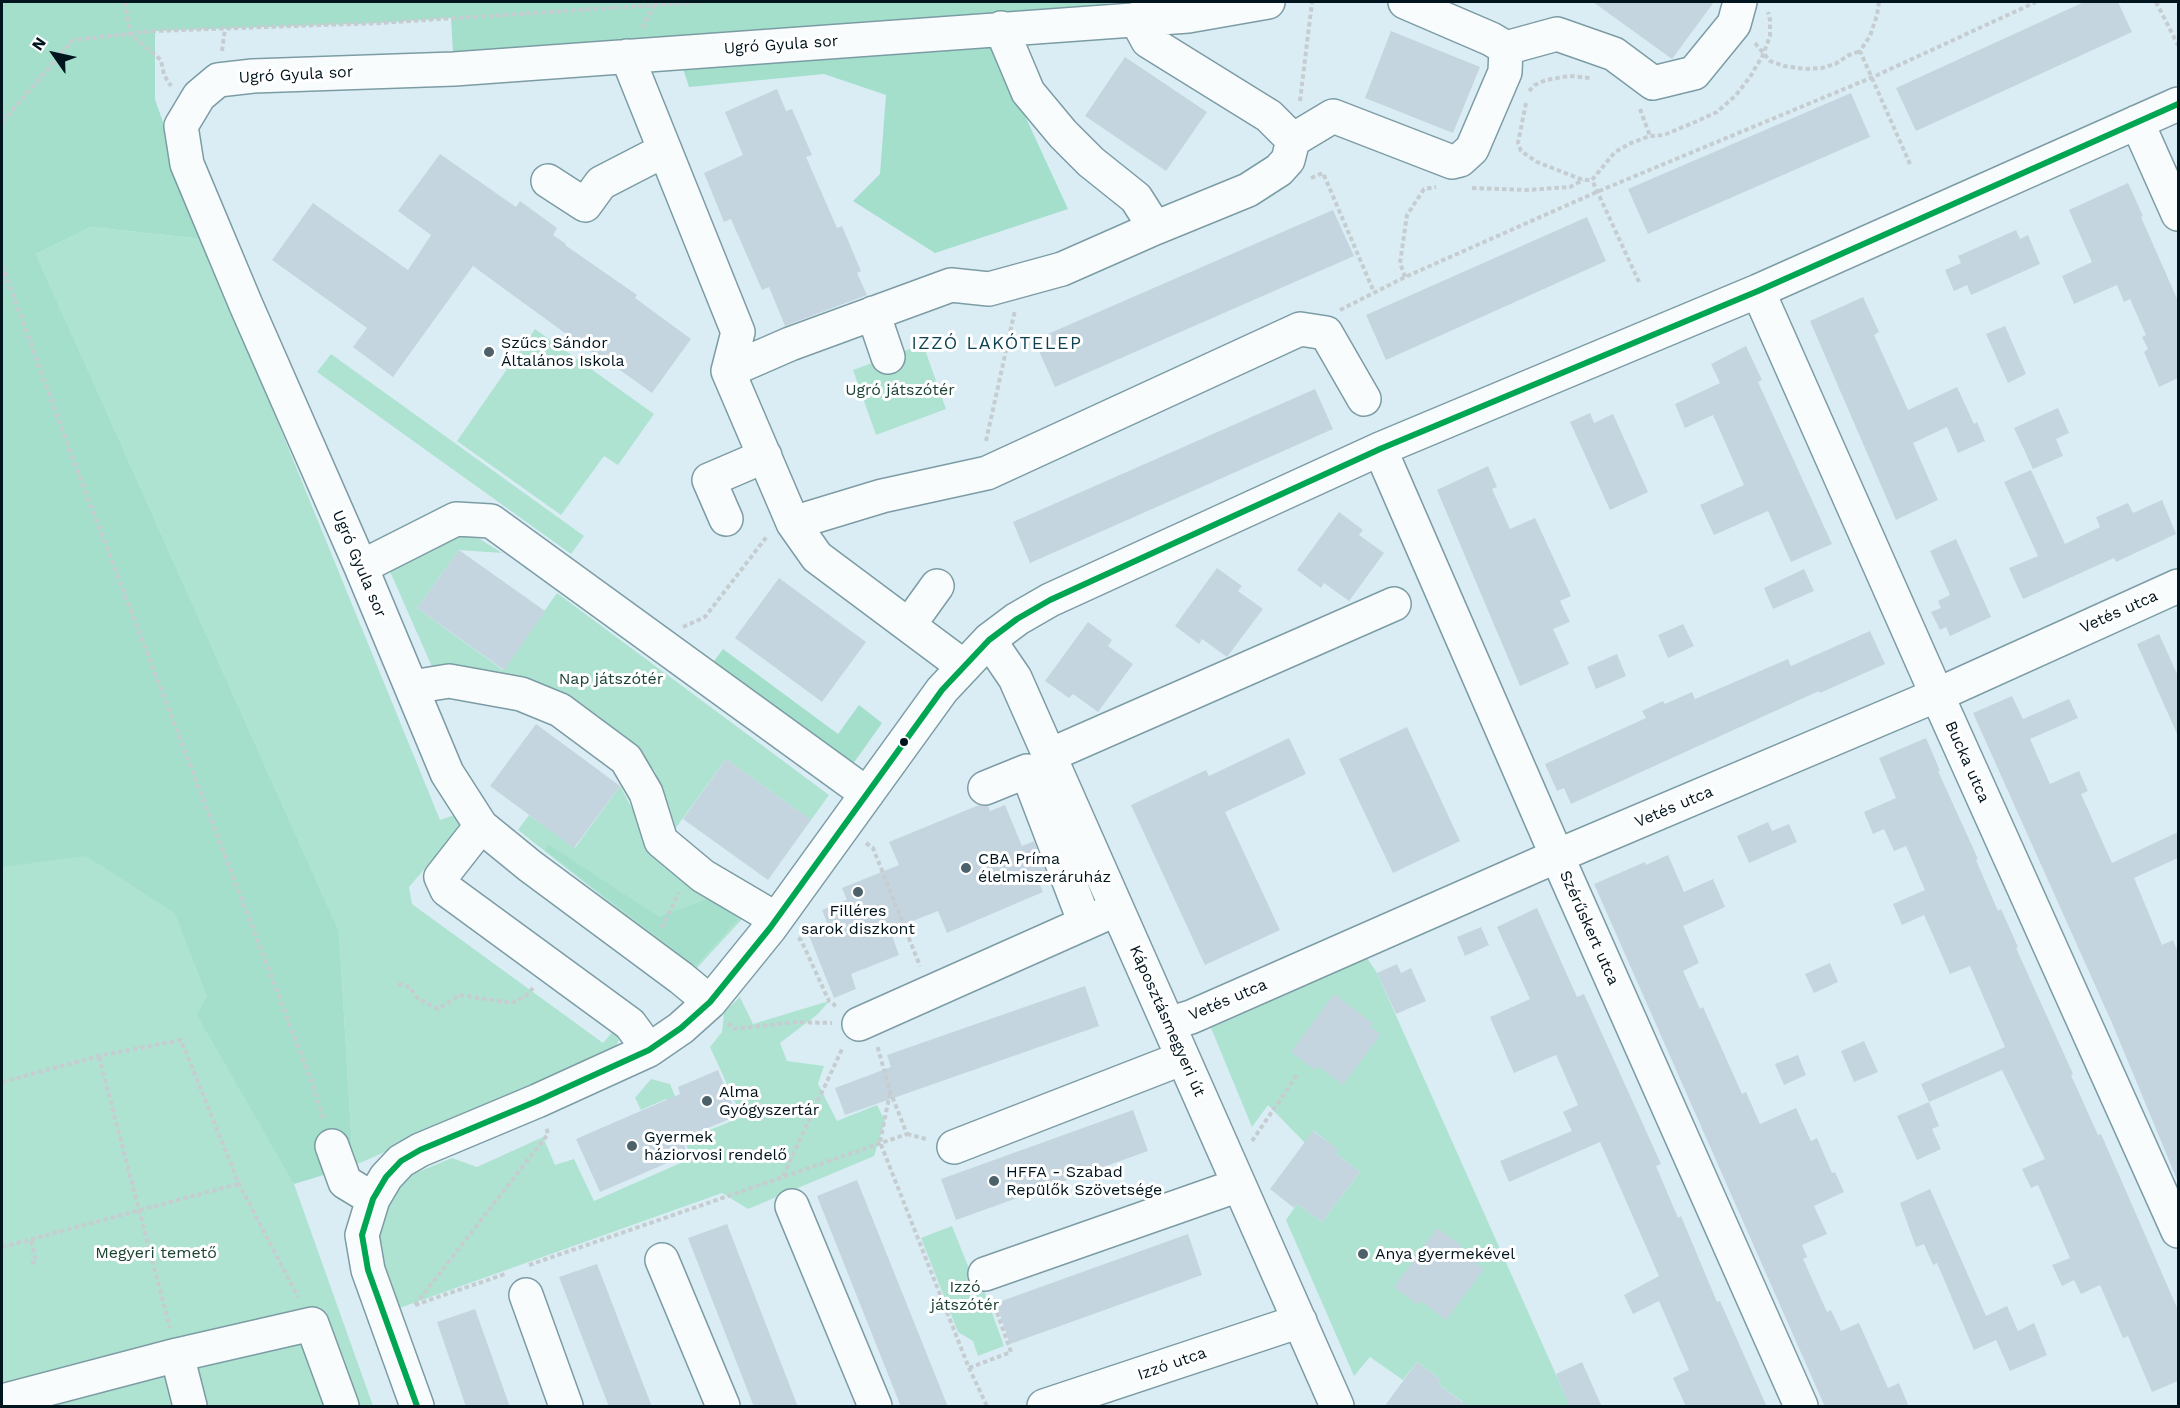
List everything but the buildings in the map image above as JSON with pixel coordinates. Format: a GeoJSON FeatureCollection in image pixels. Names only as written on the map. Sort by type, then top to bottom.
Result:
{"type":"FeatureCollection","features":[{"type":"Feature","properties":{"kind":"street","name":"Ugró Gyula sor"},"geometry":{"type":"LineString","coordinates":[[710,1002],[530,866],[481,826],[447,773],[187,164],[181,126],[199,96],[218,80],[253,76],[454,69],[1188,16],[1268,2]]}},
{"type":"Feature","properties":{"kind":"street"},"geometry":{"type":"LineString","coordinates":[[1405,2],[1491,39],[1506,48],[1557,34],[1614,54],[1653,83],[1694,73],[1746,10]]}},
{"type":"Feature","properties":{"kind":"street"},"geometry":{"type":"LineString","coordinates":[[1136,19],[1148,41],[1269,116],[1293,140]]}},
{"type":"Feature","properties":{"kind":"street"},"geometry":{"type":"LineString","coordinates":[[1001,28],[1028,92],[1063,134],[1091,162],[1137,198],[1155,228]]}},
{"type":"Feature","properties":{"kind":"street"},"geometry":{"type":"LineString","coordinates":[[728,371],[790,344],[951,285],[989,290],[1062,269],[1248,190],[1279,170],[1288,160],[1293,140],[1333,116],[1452,162],[1461,160],[1472,149],[1514,88],[1505,72],[1506,48]]}},
{"type":"Feature","properties":{"kind":"street"},"geometry":{"type":"LineString","coordinates":[[627,56],[738,332],[728,371],[793,523],[817,557],[963,666]]}},
{"type":"Feature","properties":{"kind":"street"},"geometry":{"type":"LineString","coordinates":[[417,1407],[392,1331],[368,1270],[362,1235],[373,1199],[387,1177],[401,1161],[420,1150],[537,1101],[649,1050],[681,1028],[710,1002],[776,919],[942,690],[989,640],[1017,619],[1050,600],[1380,449],[1758,291],[2178,104]]}},
{"type":"Feature","properties":{"kind":"street"},"geometry":{"type":"LineString","coordinates":[[2137,122],[2178,214]]}},
{"type":"Feature","properties":{"kind":"street"},"geometry":{"type":"LineString","coordinates":[[548,181],[585,205],[601,183],[665,150]]}},
{"type":"Feature","properties":{"kind":"street","name":"Bucka utca"},"geometry":{"type":"LineString","coordinates":[[1758,291],[2178,1231]]}},
{"type":"Feature","properties":{"kind":"street"},"geometry":{"type":"LineString","coordinates":[[873,313],[888,357]]}},
{"type":"Feature","properties":{"kind":"street"},"geometry":{"type":"LineString","coordinates":[[793,523],[882,496],[987,473],[1300,328],[1326,333],[1364,399]]}},
{"type":"Feature","properties":{"kind":"street","name":"Szérűskert utca"},"geometry":{"type":"LineString","coordinates":[[1380,449],[1801,1407]]}},
{"type":"Feature","properties":{"kind":"street"},"geometry":{"type":"LineString","coordinates":[[726,519],[710,480],[765,456]]}},
{"type":"Feature","properties":{"kind":"street"},"geometry":{"type":"LineString","coordinates":[[361,567],[456,519],[491,521],[867,794]]}},
{"type":"Feature","properties":{"kind":"street"},"geometry":{"type":"LineString","coordinates":[[909,625],[937,586]]}},
{"type":"Feature","properties":{"kind":"street","name":"Vetés utca"},"geometry":{"type":"LineString","coordinates":[[1168,1024],[1202,1012],[1557,856],[1937,695],[2178,586]]}},
{"type":"Feature","properties":{"kind":"street"},"geometry":{"type":"LineString","coordinates":[[1050,755],[1394,604]]}},
{"type":"Feature","properties":{"kind":"street","name":"Káposztásmegyeri út"},"geometry":{"type":"LineString","coordinates":[[989,640],[1015,678],[1050,755],[1337,1407]]}},
{"type":"Feature","properties":{"kind":"street"},"geometry":{"type":"LineString","coordinates":[[412,687],[449,681],[521,694],[560,710],[626,759],[646,793],[661,841],[703,876],[776,919]]}},
{"type":"Feature","properties":{"kind":"street"},"geometry":{"type":"LineString","coordinates":[[985,788],[1027,771],[1085,923]]}},
{"type":"Feature","properties":{"kind":"street"},"geometry":{"type":"LineString","coordinates":[[481,826],[441,877],[447,890],[630,1024],[649,1050]]}},
{"type":"Feature","properties":{"kind":"street"},"geometry":{"type":"LineString","coordinates":[[860,1024],[1117,909]]}},
{"type":"Feature","properties":{"kind":"street"},"geometry":{"type":"LineString","coordinates":[[954,1147],[1183,1058]]}},
{"type":"Feature","properties":{"kind":"street"},"geometry":{"type":"LineString","coordinates":[[332,1146],[345,1182],[373,1199]]}},
{"type":"Feature","properties":{"kind":"street"},"geometry":{"type":"LineString","coordinates":[[985,1274],[1233,1171]]}},
{"type":"Feature","properties":{"kind":"street"},"geometry":{"type":"LineString","coordinates":[[788,1191],[875,1407]]}},
{"type":"Feature","properties":{"kind":"street"},"geometry":{"type":"LineString","coordinates":[[662,1260],[723,1407]]}},
{"type":"Feature","properties":{"kind":"street"},"geometry":{"type":"LineString","coordinates":[[523,1277],[566,1407]]}},
{"type":"Feature","properties":{"kind":"street","name":"Izzó utca"},"geometry":{"type":"LineString","coordinates":[[1047,1406],[1300,1321]]}},
{"type":"Feature","properties":{"kind":"street"},"geometry":{"type":"LineString","coordinates":[[2,1401],[177,1355],[312,1324],[342,1407]]}},
{"type":"Feature","properties":{"kind":"street"},"geometry":{"type":"LineString","coordinates":[[177,1355],[190,1407]]}},
{"type":"Feature","properties":{"kind":"path"},"geometry":{"type":"LineString","coordinates":[[124,2],[130,34],[161,60],[164,75],[175,91],[192,108]]}},
{"type":"Feature","properties":{"kind":"path"},"geometry":{"type":"LineString","coordinates":[[2,122],[73,40],[154,31],[380,23],[704,2]]}},
{"type":"Feature","properties":{"kind":"path"},"geometry":{"type":"LineString","coordinates":[[1293,140],[1312,2]]}},
{"type":"Feature","properties":{"kind":"path"},"geometry":{"type":"LineString","coordinates":[[1592,180],[1615,152],[1631,143],[1650,136],[1664,135],[1717,112],[1736,95],[1763,55],[1770,36],[1770,20],[1746,10],[1745,30],[1763,55],[1770,62],[1805,69],[1822,68],[1860,51],[1870,36],[1879,2]]}},
{"type":"Feature","properties":{"kind":"path"},"geometry":{"type":"LineString","coordinates":[[1326,333],[1338,311],[1405,277],[1599,191],[1873,77],[2036,2]]}},
{"type":"Feature","properties":{"kind":"path"},"geometry":{"type":"LineString","coordinates":[[2156,2],[2178,45]]}},
{"type":"Feature","properties":{"kind":"path"},"geometry":{"type":"LineString","coordinates":[[1860,51],[1910,164]]}},
{"type":"Feature","properties":{"kind":"path"},"geometry":{"type":"LineString","coordinates":[[1592,180],[1583,180],[1536,162],[1521,151],[1518,143],[1514,88],[1569,76],[1598,81]]}},
{"type":"Feature","properties":{"kind":"path"},"geometry":{"type":"LineString","coordinates":[[1461,160],[1461,187],[1527,190],[1570,187],[1583,180]]}},
{"type":"Feature","properties":{"kind":"path"},"geometry":{"type":"LineString","coordinates":[[1306,180],[1323,173],[1374,292]]}},
{"type":"Feature","properties":{"kind":"path"},"geometry":{"type":"LineString","coordinates":[[1592,180],[1639,282]]}},
{"type":"Feature","properties":{"kind":"path"},"geometry":{"type":"LineString","coordinates":[[1405,277],[1400,263],[1407,215],[1424,189],[1442,187]]}},
{"type":"Feature","properties":{"kind":"path"},"geometry":{"type":"LineString","coordinates":[[2,265],[81,481],[313,1085],[332,1146]]}},
{"type":"Feature","properties":{"kind":"path"},"geometry":{"type":"LineString","coordinates":[[987,473],[982,458],[1016,306],[1007,284]]}},
{"type":"Feature","properties":{"kind":"path"},"geometry":{"type":"LineString","coordinates":[[663,646],[671,633],[705,617],[767,536],[793,523]]}},
{"type":"Feature","properties":{"kind":"path"},"geometry":{"type":"LineString","coordinates":[[843,826],[873,848],[930,992]]}},
{"type":"Feature","properties":{"kind":"path"},"geometry":{"type":"LineString","coordinates":[[648,953],[694,868]]}},
{"type":"Feature","properties":{"kind":"path"},"geometry":{"type":"LineString","coordinates":[[398,984],[410,987],[417,998],[438,1009],[460,995],[511,1003],[525,997],[551,967]]}},
{"type":"Feature","properties":{"kind":"path"},"geometry":{"type":"LineString","coordinates":[[710,1002],[734,1029],[796,1022],[860,1024]]}},
{"type":"Feature","properties":{"kind":"path"},"geometry":{"type":"LineString","coordinates":[[788,1191],[847,1039],[860,1024]]}},
{"type":"Feature","properties":{"kind":"path"},"geometry":{"type":"LineString","coordinates":[[2,1082],[99,1056],[181,1040],[238,1184],[312,1324]]}},
{"type":"Feature","properties":{"kind":"path"},"geometry":{"type":"LineString","coordinates":[[99,1056],[177,1355]]}},
{"type":"Feature","properties":{"kind":"path"},"geometry":{"type":"LineString","coordinates":[[1233,1171],[1297,1075]]}},
{"type":"Feature","properties":{"kind":"path"},"geometry":{"type":"LineString","coordinates":[[385,1318],[415,1305],[523,1277],[788,1191],[880,1142],[907,1134],[890,1091],[880,1142],[969,1368],[987,1407]]}},
{"type":"Feature","properties":{"kind":"path"},"geometry":{"type":"LineString","coordinates":[[415,1305],[548,1134],[537,1101]]}},
{"type":"Feature","properties":{"kind":"path"},"geometry":{"type":"LineString","coordinates":[[2,1247],[238,1184]]}},
{"type":"Feature","properties":{"kind":"path"},"geometry":{"type":"LineString","coordinates":[[31,1240],[36,1262],[31,1263]]}},
{"type":"Feature","properties":{"kind":"path"},"geometry":{"type":"LineString","coordinates":[[969,1368],[1011,1352],[985,1274]]}},
{"type":"Feature","properties":{"kind":"green space"},"geometry":{"type":"Polygon","coordinates":[[[2,2],[1113,2],[1011,30],[1014,92],[1068,209],[935,253],[853,201],[880,174],[886,95],[824,74],[689,87],[678,53],[454,69],[451,18],[380,23],[155,31],[155,99],[203,239],[91,227],[36,254],[339,931],[353,1166],[294,1184],[197,1015],[207,996],[175,913],[86,856],[2,867],[2,2]]]}},
{"type":"Feature","properties":{"kind":"green space"},"geometry":{"type":"Polygon","coordinates":[[[91,227],[203,239],[440,820],[457,814],[461,826],[409,887],[412,904],[603,1043],[615,1029],[619,1040],[614,1051],[353,1166],[339,931],[36,254],[91,227]]]}},
{"type":"Feature","properties":{"kind":"green space"},"geometry":{"type":"Polygon","coordinates":[[[535,329],[654,414],[618,465],[604,456],[561,515],[457,441],[535,329]]]}},
{"type":"Feature","properties":{"kind":"green space","name":"Ugró játszótér"},"geometry":{"type":"Polygon","coordinates":[[[923,344],[946,409],[876,435],[853,370],[923,344]]]}},
{"type":"Feature","properties":{"kind":"green space"},"geometry":{"type":"Polygon","coordinates":[[[331,354],[584,536],[571,554],[317,372],[331,354]]]}},
{"type":"Feature","properties":{"kind":"green space","name":"Megyeri temető"},"geometry":{"type":"Polygon","coordinates":[[[2,440],[294,1184],[373,1406],[2,1406],[2,440]]]}},
{"type":"Feature","properties":{"kind":"green space","name":"Nap játszótér"},"geometry":{"type":"Polygon","coordinates":[[[464,529],[502,553],[459,550],[417,608],[503,670],[557,593],[829,795],[811,820],[726,759],[675,829],[655,771],[625,740],[433,669],[388,567],[464,529]]]}},
{"type":"Feature","properties":{"kind":"green space"},"geometry":{"type":"Polygon","coordinates":[[[723,649],[838,734],[859,705],[882,723],[848,771],[709,668],[723,649]]]}},
{"type":"Feature","properties":{"kind":"green space"},"geometry":{"type":"Polygon","coordinates":[[[620,786],[656,853],[744,917],[695,970],[518,830],[529,815],[575,848],[620,786]]]}},
{"type":"Feature","properties":{"kind":"green space"},"geometry":{"type":"Polygon","coordinates":[[[549,845],[659,917],[710,898],[738,919],[695,966],[545,850],[549,845]]]}},
{"type":"Feature","properties":{"kind":"green space"},"geometry":{"type":"Polygon","coordinates":[[[1367,958],[1377,973],[1570,1406],[1460,1406],[1463,1402],[1438,1384],[1441,1380],[1417,1362],[1403,1380],[1370,1357],[1354,1376],[1286,1220],[1297,1204],[1322,1222],[1360,1172],[1335,1153],[1337,1149],[1314,1131],[1305,1143],[1268,1105],[1252,1127],[1211,1028],[1367,958]]]}},
{"type":"Feature","properties":{"kind":"green space"},"geometry":{"type":"Polygon","coordinates":[[[740,997],[753,1024],[829,1001],[818,1014],[780,1043],[787,1061],[824,1066],[818,1084],[837,1121],[877,1105],[885,1121],[874,1156],[748,1209],[722,1193],[394,1310],[376,1247],[392,1192],[413,1174],[452,1158],[477,1167],[543,1137],[555,1165],[574,1159],[594,1201],[692,1158],[666,1099],[641,1110],[635,1098],[651,1079],[670,1084],[692,1137],[742,1117],[710,1047],[722,1032],[724,1012],[740,997]]]}},
{"type":"Feature","properties":{"kind":"green space","name":"Izzó játszótér"},"geometry":{"type":"Polygon","coordinates":[[[952,1226],[970,1271],[982,1285],[1004,1346],[978,1356],[973,1341],[958,1332],[921,1238],[952,1226]]]}},
{"type":"Feature","properties":{"kind":"transit line"},"geometry":{"type":"LineString","coordinates":[[417,1406],[368,1270],[362,1235],[373,1199],[386,1177],[401,1161],[420,1150],[537,1101],[649,1050],[681,1028],[710,1002],[770,928],[942,690],[989,640],[1017,619],[1050,600],[1380,449],[1758,291],[2178,104]]}},
{"type":"Feature","properties":{"kind":"place","name":"Szűcs Sándor Általános Iskola"},"geometry":{"type":"Point","coordinates":[489,352]}},
{"type":"Feature","properties":{"kind":"place","name":"CBA Príma élelmiszeráruház"},"geometry":{"type":"Point","coordinates":[966,868]}},
{"type":"Feature","properties":{"kind":"place","name":"Filléres sarok diszkont"},"geometry":{"type":"Point","coordinates":[858,892]}},
{"type":"Feature","properties":{"kind":"place","name":"Alma Gyógyszertár"},"geometry":{"type":"Point","coordinates":[707,1101]}},
{"type":"Feature","properties":{"kind":"place","name":"Gyermek háziorvosi rendelő"},"geometry":{"type":"Point","coordinates":[632,1146]}},
{"type":"Feature","properties":{"kind":"place","name":"HFFA - Szabad Repülők Szövetsége"},"geometry":{"type":"Point","coordinates":[994,1181]}},
{"type":"Feature","properties":{"kind":"place","name":"Anya gyermekével"},"geometry":{"type":"Point","coordinates":[1363,1254]}},
{"type":"Feature","properties":{"kind":"district","name":"IZZÓ LAKÓTELEP"},"geometry":{"type":"Point","coordinates":[997,344]}}]}
